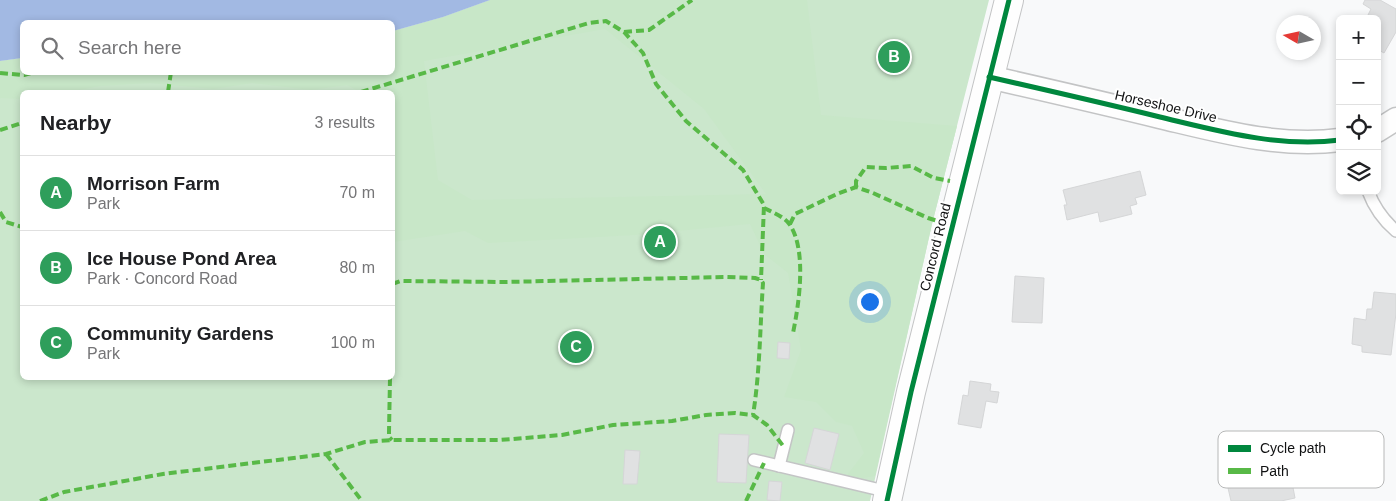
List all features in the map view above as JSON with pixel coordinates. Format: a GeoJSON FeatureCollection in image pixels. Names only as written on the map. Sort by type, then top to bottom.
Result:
{"type":"FeatureCollection","features":[{"type":"Feature","properties":{"kind":"street","name":"Concord Road"},"geometry":{"type":"LineString","coordinates":[[888,497],[914,382],[1009,0]]}},
{"type":"Feature","properties":{"kind":"street","name":"Horseshoe Drive"},"geometry":{"type":"LineString","coordinates":[[989,77],[1213,129],[1274,141],[1317,143],[1336,141]]}},
{"type":"Feature","properties":{"kind":"street"},"geometry":{"type":"LineString","coordinates":[[1381,128],[1396,119]]}},
{"type":"Feature","properties":{"kind":"lane"},"geometry":{"type":"LineString","coordinates":[[1369,195],[1372,204],[1396,231]]}},
{"type":"Feature","properties":{"kind":"lane"},"geometry":{"type":"LineString","coordinates":[[779,466],[788,430]]}},
{"type":"Feature","properties":{"kind":"lane"},"geometry":{"type":"LineString","coordinates":[[754,460],[888,497]]}},
{"type":"Feature","properties":{"kind":"green space"},"geometry":{"type":"Polygon","coordinates":[[[490,0],[989,0],[932,224],[870,501],[0,501],[0,61],[20,58],[20,75],[395,75],[395,30],[443,17],[490,0]]]}},
{"type":"Feature","properties":{"kind":"green space"},"geometry":{"type":"Polygon","coordinates":[[[490,0],[807,0],[821,115],[957,126],[932,224],[875,476],[845,481],[844,479],[864,453],[852,426],[836,422],[816,402],[784,397],[801,350],[788,273],[764,254],[750,224],[635,235],[488,243],[465,231],[395,242],[395,90],[356,90],[347,85],[311,90],[252,83],[214,89],[150,83],[100,86],[79,90],[20,90],[20,99],[0,98],[0,61],[20,58],[20,75],[395,75],[395,30],[443,17],[490,0]],[[605,29],[424,61],[438,180],[472,200],[766,194],[704,109],[605,29]]]}},
{"type":"Feature","properties":{"kind":"water"},"geometry":{"type":"Polygon","coordinates":[[[0,0],[490,0],[443,17],[395,30],[395,20],[20,20],[20,58],[0,61],[0,0]]]}},
{"type":"Feature","properties":{"kind":"building"},"geometry":{"type":"Polygon","coordinates":[[[1365,0],[1380,0],[1396,9],[1396,32],[1384,53],[1381,51],[1381,15],[1368,15],[1371,9],[1363,4],[1365,0]]]}},
{"type":"Feature","properties":{"kind":"building"},"geometry":{"type":"Polygon","coordinates":[[[1140,171],[1146,195],[1135,198],[1137,204],[1130,206],[1132,214],[1100,222],[1098,212],[1067,220],[1064,205],[1067,205],[1063,190],[1140,171]]]}},
{"type":"Feature","properties":{"kind":"building"},"geometry":{"type":"Polygon","coordinates":[[[1015,276],[1044,278],[1042,323],[1012,322],[1015,276]]]}},
{"type":"Feature","properties":{"kind":"building"},"geometry":{"type":"Polygon","coordinates":[[[1374,292],[1396,294],[1396,313],[1391,355],[1362,352],[1362,346],[1352,344],[1354,318],[1366,320],[1367,309],[1372,309],[1374,292]]]}},
{"type":"Feature","properties":{"kind":"building"},"geometry":{"type":"Polygon","coordinates":[[[778,342],[790,343],[789,359],[777,358],[778,342]]]}},
{"type":"Feature","properties":{"kind":"building"},"geometry":{"type":"Polygon","coordinates":[[[970,381],[991,384],[990,391],[999,392],[997,403],[986,401],[981,428],[958,424],[963,395],[968,396],[970,381]]]}},
{"type":"Feature","properties":{"kind":"building"},"geometry":{"type":"Polygon","coordinates":[[[814,428],[839,434],[830,470],[805,463],[814,428]]]}},
{"type":"Feature","properties":{"kind":"building"},"geometry":{"type":"Polygon","coordinates":[[[719,434],[749,435],[746,483],[717,482],[719,434]]]}},
{"type":"Feature","properties":{"kind":"building"},"geometry":{"type":"Polygon","coordinates":[[[625,450],[640,451],[637,484],[623,484],[625,450]]]}},
{"type":"Feature","properties":{"kind":"building"},"geometry":{"type":"Polygon","coordinates":[[[769,481],[782,482],[780,501],[767,500],[769,481]]]}},
{"type":"Feature","properties":{"kind":"building"},"geometry":{"type":"Polygon","coordinates":[[[1228,488],[1293,488],[1295,498],[1281,501],[1231,501],[1228,488]]]}},
{"type":"Feature","properties":{"kind":"marked path"},"geometry":{"type":"LineString","coordinates":[[624,32],[649,30],[692,0]]}},
{"type":"Feature","properties":{"kind":"marked path"},"geometry":{"type":"LineString","coordinates":[[368,90],[589,23],[606,21],[624,32],[643,53],[656,84],[686,121],[743,170],[764,205],[761,280]]}},
{"type":"Feature","properties":{"kind":"marked path"},"geometry":{"type":"LineString","coordinates":[[0,73],[20,75]]}},
{"type":"Feature","properties":{"kind":"marked path"},"geometry":{"type":"LineString","coordinates":[[168,90],[171,75]]}},
{"type":"Feature","properties":{"kind":"marked path"},"geometry":{"type":"LineString","coordinates":[[0,130],[20,124]]}},
{"type":"Feature","properties":{"kind":"marked path"},"geometry":{"type":"LineString","coordinates":[[856,187],[856,181],[866,167],[911,166],[934,178],[950,181]]}},
{"type":"Feature","properties":{"kind":"marked path"},"geometry":{"type":"LineString","coordinates":[[790,224],[795,214],[856,187],[941,222]]}},
{"type":"Feature","properties":{"kind":"marked path"},"geometry":{"type":"LineString","coordinates":[[764,208],[788,222],[795,236],[800,263],[800,278],[793,333]]}},
{"type":"Feature","properties":{"kind":"marked path"},"geometry":{"type":"LineString","coordinates":[[0,212],[6,222],[20,226]]}},
{"type":"Feature","properties":{"kind":"marked path"},"geometry":{"type":"LineString","coordinates":[[395,283],[401,281],[504,282],[727,277],[761,280],[763,283],[753,415]]}},
{"type":"Feature","properties":{"kind":"marked path"},"geometry":{"type":"LineString","coordinates":[[390,380],[389,437],[392,440]]}},
{"type":"Feature","properties":{"kind":"marked path"},"geometry":{"type":"LineString","coordinates":[[40,501],[64,492],[163,474],[326,454],[365,442],[392,440],[500,440],[562,435],[613,425],[672,421],[706,415],[735,413],[753,415],[767,425],[784,447]]}},
{"type":"Feature","properties":{"kind":"marked path"},"geometry":{"type":"LineString","coordinates":[[326,454],[362,501]]}},
{"type":"Feature","properties":{"kind":"marked path"},"geometry":{"type":"LineString","coordinates":[[746,501],[764,463]]}},
{"type":"Feature","properties":{"kind":"cycle path"},"geometry":{"type":"LineString","coordinates":[[887,501],[911,392],[1009,0]]}},
{"type":"Feature","properties":{"kind":"cycle path"},"geometry":{"type":"LineString","coordinates":[[989,77],[1249,137],[1294,142],[1336,140]]}},
{"type":"Feature","properties":{"kind":"place","name":"Ice House Pond Area"},"geometry":{"type":"Point","coordinates":[894,57]}},
{"type":"Feature","properties":{"kind":"place","name":"Morrison Farm"},"geometry":{"type":"Point","coordinates":[660,242]}},
{"type":"Feature","properties":{"kind":"place","name":"Community Gardens"},"geometry":{"type":"Point","coordinates":[576,347]}}]}
